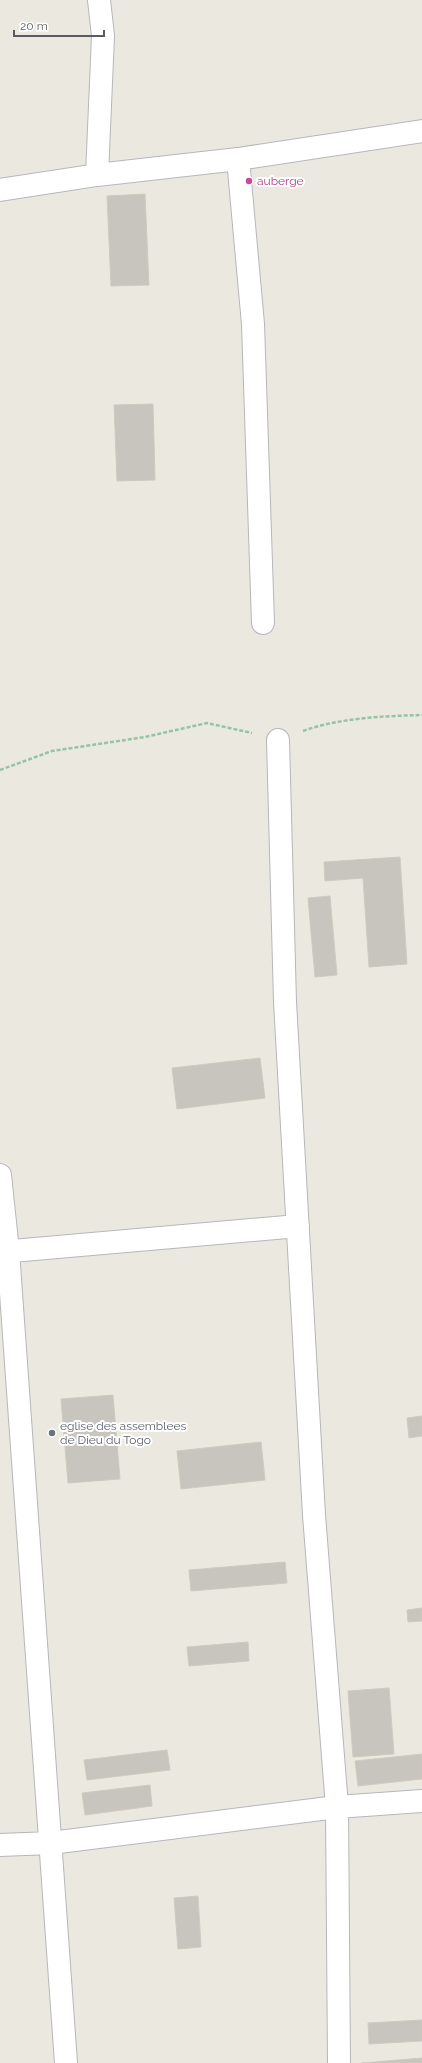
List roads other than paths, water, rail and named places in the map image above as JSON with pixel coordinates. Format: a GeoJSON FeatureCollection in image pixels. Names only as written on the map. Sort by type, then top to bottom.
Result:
{"type":"FeatureCollection","features":[{"type":"Feature","properties":{"kind":"street"},"geometry":{"type":"LineString","coordinates":[[97,175],[103,36],[99,0]]}},
{"type":"Feature","properties":{"kind":"street"},"geometry":{"type":"LineString","coordinates":[[0,190],[97,175],[238,159],[422,131]]}},
{"type":"Feature","properties":{"kind":"street"},"geometry":{"type":"LineString","coordinates":[[238,159],[253,324],[263,623]]}},
{"type":"Feature","properties":{"kind":"street"},"geometry":{"type":"LineString","coordinates":[[278,740],[285,1002],[314,1515],[337,1807],[339,2063]]}},
{"type":"Feature","properties":{"kind":"street"},"geometry":{"type":"LineString","coordinates":[[0,1175],[4,1252],[51,1843],[66,2063]]}},
{"type":"Feature","properties":{"kind":"street"},"geometry":{"type":"LineString","coordinates":[[4,1252],[298,1226]]}},
{"type":"Feature","properties":{"kind":"street"},"geometry":{"type":"LineString","coordinates":[[0,1845],[51,1843],[337,1807],[422,1801]]}},
{"type":"Feature","properties":{"kind":"place","name":"auberge"},"geometry":{"type":"Point","coordinates":[249,181]}},
{"type":"Feature","properties":{"kind":"place","name":"eglise des assemblees de Dieu du Togo"},"geometry":{"type":"Point","coordinates":[52,1433]}}]}
